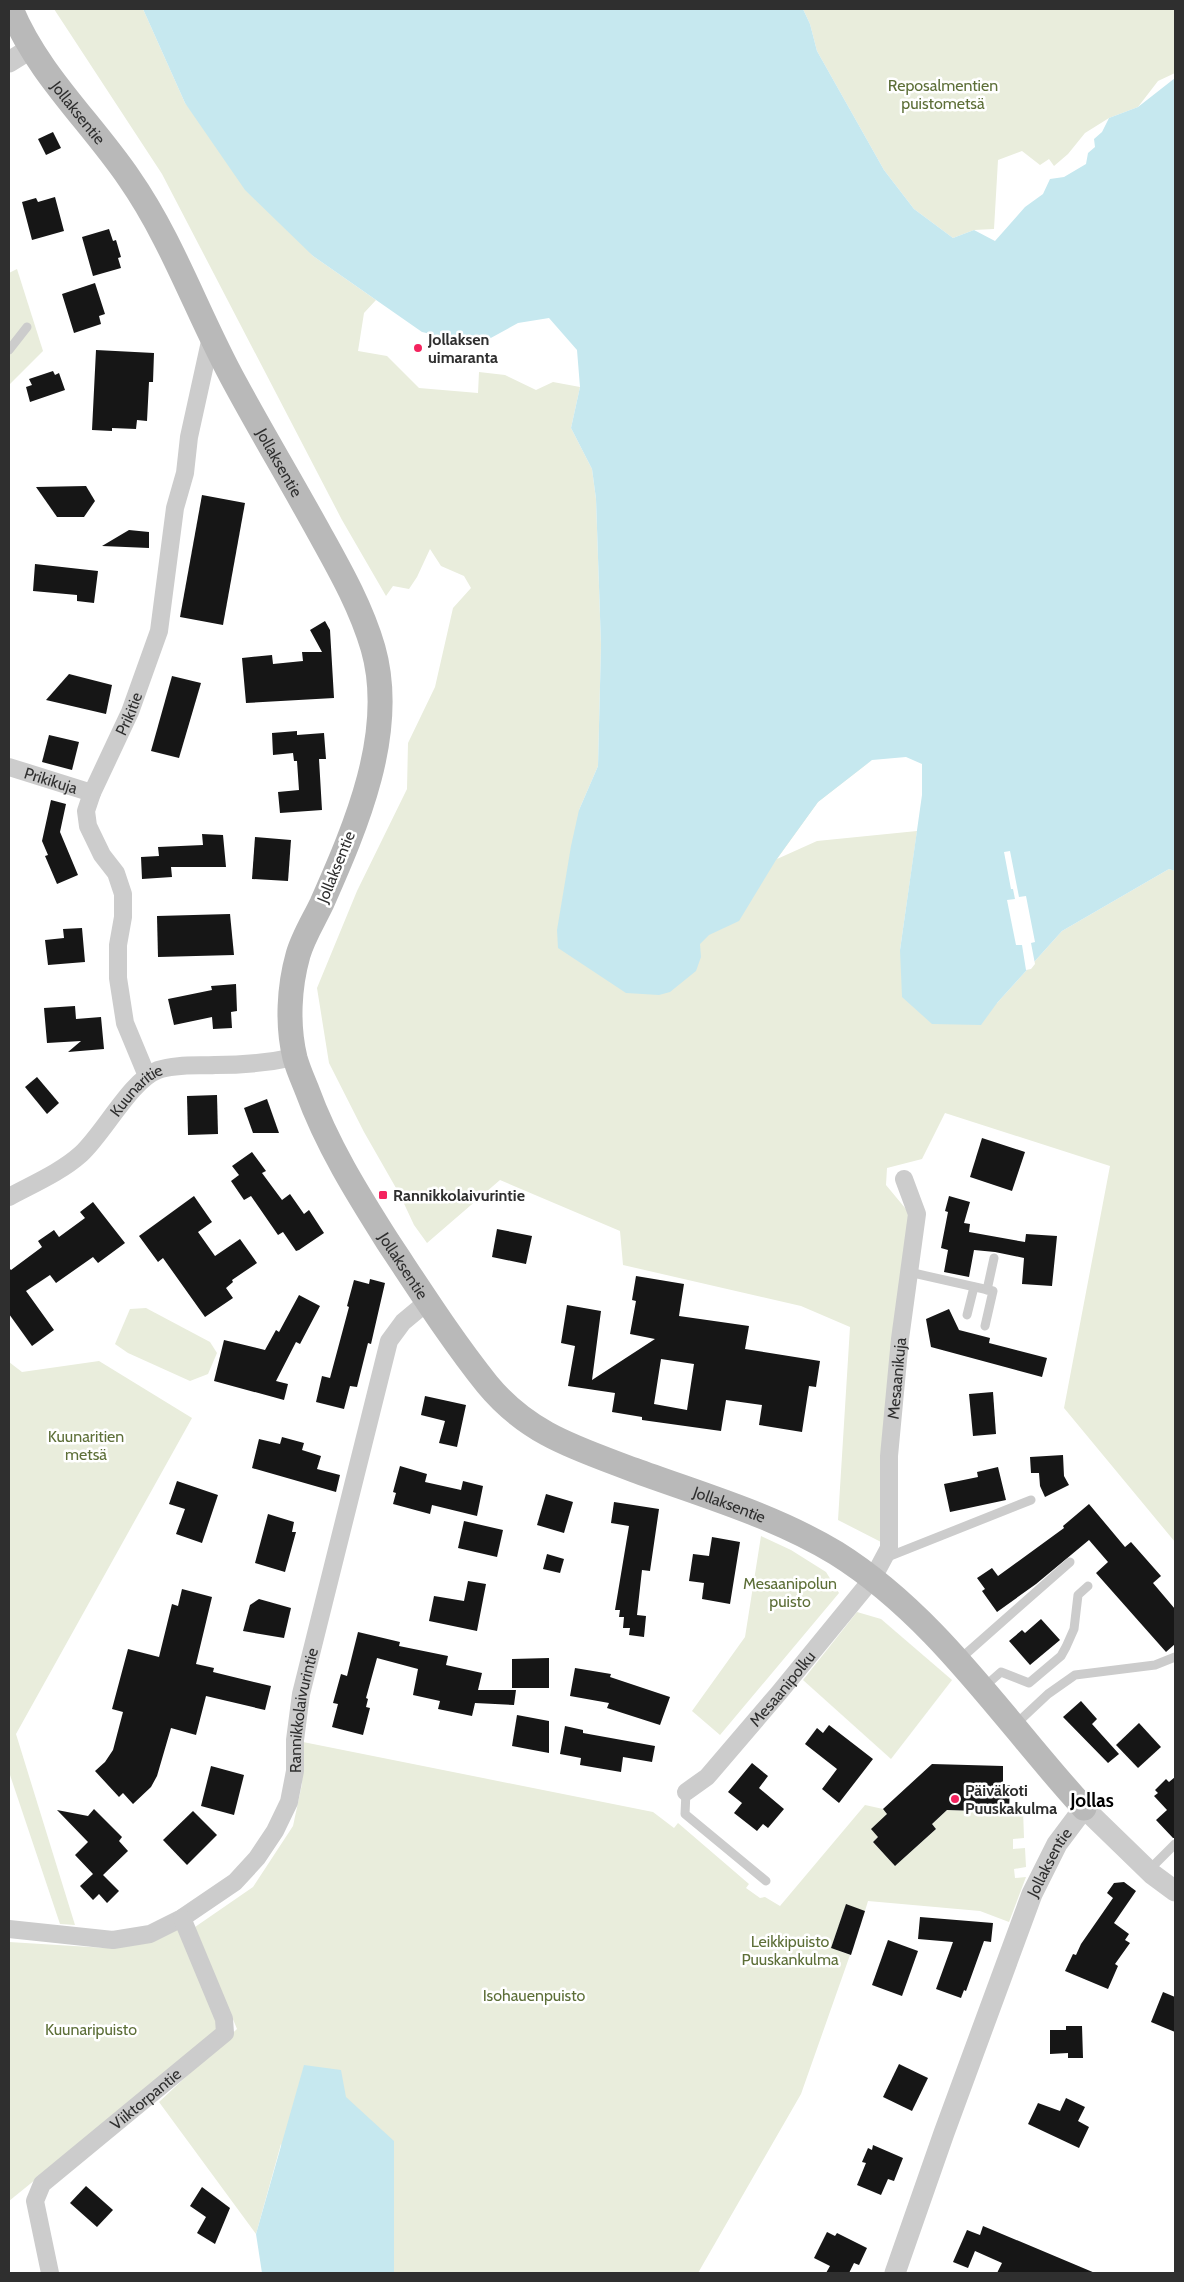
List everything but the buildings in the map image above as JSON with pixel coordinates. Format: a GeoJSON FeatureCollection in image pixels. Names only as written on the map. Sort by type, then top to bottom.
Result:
{"type":"FeatureCollection","features":[{"type":"Feature","properties":{"kind":"main road","name":"Jollaksentie"},"geometry":{"type":"LineString","coordinates":[[11,9],[30,49],[48,76],[127,174],[143,199],[160,229],[211,337],[345,580],[365,624],[380,682],[380,719],[375,756],[352,830],[321,904],[299,950],[292,983],[290,1016],[295,1057],[331,1149],[427,1302],[490,1388],[520,1418],[557,1441],[783,1525],[833,1552],[878,1568],[1084,1808]]}},
{"type":"Feature","properties":{"kind":"street"},"geometry":{"type":"LineString","coordinates":[[9,62],[30,49]]}},
{"type":"Feature","properties":{"kind":"street","name":"Prikitie"},"geometry":{"type":"LineString","coordinates":[[147,1076],[125,1022],[118,978],[118,945],[123,917],[123,894],[116,873],[102,855],[88,826],[86,811],[92,793],[130,712],[159,631],[175,508],[185,474],[189,438],[211,337]]}},
{"type":"Feature","properties":{"kind":"street","name":"Prikikuja"},"geometry":{"type":"LineString","coordinates":[[9,767],[92,793]]}},
{"type":"Feature","properties":{"kind":"street","name":"Kuunaritie"},"geometry":{"type":"LineString","coordinates":[[9,1197],[64,1167],[80,1155],[96,1138],[135,1088],[147,1076],[159,1070],[266,1063],[295,1057]]}},
{"type":"Feature","properties":{"kind":"street","name":"Mesaanikuja"},"geometry":{"type":"LineString","coordinates":[[878,1568],[889,1548],[889,1456],[900,1340],[917,1214],[904,1179]]}},
{"type":"Feature","properties":{"kind":"street","name":"Rannikkolaivurintie"},"geometry":{"type":"LineString","coordinates":[[9,1929],[112,1940],[150,1934],[182,1918],[235,1882],[275,1831],[289,1802],[295,1772],[295,1740],[301,1694],[389,1342],[403,1322],[427,1302]]}},
{"type":"Feature","properties":{"kind":"street","name":"Mesaanipolku"},"geometry":{"type":"LineString","coordinates":[[686,1792],[707,1777],[878,1568]]}},
{"type":"Feature","properties":{"kind":"street"},"geometry":{"type":"LineString","coordinates":[[1084,1808],[1149,1871],[1175,1891]]}},
{"type":"Feature","properties":{"kind":"street","name":"Jollaksentie"},"geometry":{"type":"LineString","coordinates":[[895,2273],[944,2133],[1032,1894],[1057,1844],[1084,1808]]}},
{"type":"Feature","properties":{"kind":"street","name":"Viiktorpantie"},"geometry":{"type":"LineString","coordinates":[[50,2273],[35,2201],[42,2184],[225,2033],[224,2019],[182,1918]]}},
{"type":"Feature","properties":{"kind":"lane"},"geometry":{"type":"LineString","coordinates":[[9,350],[28,327]]}},
{"type":"Feature","properties":{"kind":"lane"},"geometry":{"type":"LineString","coordinates":[[986,1290],[994,1258]]}},
{"type":"Feature","properties":{"kind":"lane"},"geometry":{"type":"LineString","coordinates":[[909,1272],[993,1291],[984,1326]]}},
{"type":"Feature","properties":{"kind":"lane"},"geometry":{"type":"LineString","coordinates":[[967,1315],[974,1287]]}},
{"type":"Feature","properties":{"kind":"lane"},"geometry":{"type":"LineString","coordinates":[[878,1568],[1031,1500]]}},
{"type":"Feature","properties":{"kind":"lane"},"geometry":{"type":"LineString","coordinates":[[958,1660],[1070,1562]]}},
{"type":"Feature","properties":{"kind":"lane"},"geometry":{"type":"LineString","coordinates":[[982,1688],[1001,1672],[1029,1683],[1061,1656],[1074,1630],[1078,1596],[1088,1586]]}},
{"type":"Feature","properties":{"kind":"lane"},"geometry":{"type":"LineString","coordinates":[[1015,1726],[1048,1694],[1075,1675],[1155,1665],[1175,1657]]}},
{"type":"Feature","properties":{"kind":"lane"},"geometry":{"type":"LineString","coordinates":[[686,1792],[685,1814],[766,1881]]}},
{"type":"Feature","properties":{"kind":"lane"},"geometry":{"type":"LineString","coordinates":[[1149,1871],[1175,1844]]}},
{"type":"Feature","properties":{"kind":"green space"},"geometry":{"type":"Polygon","coordinates":[[[54,9],[143,9],[185,103],[313,256],[376,300],[364,313],[358,351],[387,356],[419,388],[478,393],[479,372],[505,375],[536,390],[553,382],[580,387],[571,428],[592,469],[596,499],[601,645],[598,766],[579,810],[768,833],[872,760],[818,802],[777,859],[817,841],[917,831],[900,950],[997,1003],[1062,931],[1169,869],[1175,871],[1175,1542],[1064,1408],[1110,1166],[945,1113],[922,1159],[887,1168],[886,1185],[910,1214],[880,1460],[881,1542],[838,1520],[850,1327],[801,1306],[623,1265],[620,1231],[500,1180],[427,1243],[414,1225],[400,1195],[364,1132],[329,1063],[317,988],[357,891],[407,789],[408,743],[435,687],[453,608],[471,588],[464,576],[441,566],[430,549],[417,577],[409,589],[393,586],[386,596],[342,520],[162,174],[54,9]]]}},
{"type":"Feature","properties":{"kind":"green space","name":"Reposalmentien puistometsä"},"geometry":{"type":"Polygon","coordinates":[[[803,9],[1175,9],[1175,73],[1158,81],[1138,107],[1109,118],[1085,133],[1068,154],[1054,166],[1049,159],[1040,165],[1022,151],[998,160],[994,229],[974,230],[953,238],[914,209],[884,170],[817,51],[810,24],[803,9]]]}},
{"type":"Feature","properties":{"kind":"green space"},"geometry":{"type":"Polygon","coordinates":[[[17,269],[43,351],[9,385],[9,273],[17,269]]]}},
{"type":"Feature","properties":{"kind":"green space"},"geometry":{"type":"Polygon","coordinates":[[[146,1308],[210,1342],[217,1353],[208,1374],[190,1381],[128,1353],[115,1344],[130,1309],[146,1308]]]}},
{"type":"Feature","properties":{"kind":"green space","name":"Kuunaritien metsä"},"geometry":{"type":"Polygon","coordinates":[[[99,1361],[192,1418],[16,1734],[75,1925],[60,1924],[9,1772],[9,1362],[22,1372],[99,1361]]]}},
{"type":"Feature","properties":{"kind":"green space","name":"Mesaanipolun puisto"},"geometry":{"type":"Polygon","coordinates":[[[761,1536],[791,1550],[826,1572],[839,1593],[720,1735],[692,1711],[745,1637],[761,1536]]]}},
{"type":"Feature","properties":{"kind":"green space"},"geometry":{"type":"Polygon","coordinates":[[[857,1612],[881,1619],[952,1680],[891,1759],[803,1680],[857,1612]]]}},
{"type":"Feature","properties":{"kind":"green space","name":"Isohauenpuisto"},"geometry":{"type":"Polygon","coordinates":[[[303,1742],[653,1812],[674,1828],[678,1823],[749,1884],[746,1888],[760,1898],[765,1897],[780,1906],[865,1805],[883,1809],[887,1814],[878,1837],[873,1842],[895,1866],[936,1829],[932,1824],[947,1810],[1009,1812],[1010,1809],[1023,1809],[1024,1838],[1013,1839],[1013,1849],[1025,1848],[1026,1867],[1014,1869],[1015,1878],[1026,1877],[1009,1922],[980,1911],[868,1901],[865,1911],[846,1905],[831,1948],[850,1955],[801,2094],[698,2273],[326,2273],[281,2144],[256,2234],[159,2102],[237,2029],[195,1927],[253,1887],[293,1826],[302,1784],[303,1742]]]}},
{"type":"Feature","properties":{"kind":"green space","name":"Kuunaripuisto"},"geometry":{"type":"Polygon","coordinates":[[[180,1929],[218,2022],[214,2035],[9,2201],[9,1942],[106,1948],[180,1929]]]}},
{"type":"Feature","properties":{"kind":"water"},"geometry":{"type":"Polygon","coordinates":[[[143,9],[803,9],[810,24],[817,51],[884,170],[914,209],[953,238],[974,230],[995,241],[1025,207],[1043,194],[1050,179],[1064,177],[1086,164],[1088,153],[1095,147],[1094,139],[1102,132],[1109,118],[1138,107],[1175,78],[1175,871],[1169,869],[1062,931],[997,1003],[981,1025],[932,1024],[902,997],[900,950],[922,795],[922,764],[906,757],[872,760],[818,802],[776,860],[739,921],[709,935],[700,944],[701,957],[696,971],[670,992],[659,995],[626,993],[558,948],[557,930],[571,846],[579,810],[598,766],[601,645],[596,499],[592,469],[571,428],[580,387],[577,350],[549,318],[518,323],[478,345],[422,332],[313,256],[245,190],[185,103],[143,9]]]}},
{"type":"Feature","properties":{"kind":"water"},"geometry":{"type":"Polygon","coordinates":[[[304,2065],[341,2070],[346,2097],[394,2141],[394,2273],[262,2273],[256,2234],[304,2065]]]}},
{"type":"Feature","properties":{"kind":"pier"},"geometry":{"type":"Polygon","coordinates":[[[1010,851],[1019,897],[1026,896],[1035,942],[1031,943],[1035,964],[1031,969],[1026,970],[1022,945],[1016,945],[1007,900],[1015,899],[1013,889],[1011,889],[1004,852],[1010,851]]]}},
{"type":"Feature","properties":{"kind":"place","name":"Jollaksen uimaranta"},"geometry":{"type":"Point","coordinates":[418,348]}},
{"type":"Feature","properties":{"kind":"place","name":"Rannikkolaivurintie"},"geometry":{"type":"Point","coordinates":[383,1195]}},
{"type":"Feature","properties":{"kind":"place","name":"Päiväkoti Puuskakulma"},"geometry":{"type":"Point","coordinates":[955,1799]}},
{"type":"Feature","properties":{"kind":"district","name":"Jollas"},"geometry":{"type":"Point","coordinates":[1092,1800]}},
{"type":"Feature","properties":{"kind":"park label","name":"Leikkipuisto Puuskankulma"},"geometry":{"type":"Point","coordinates":[790,1950]}}]}
